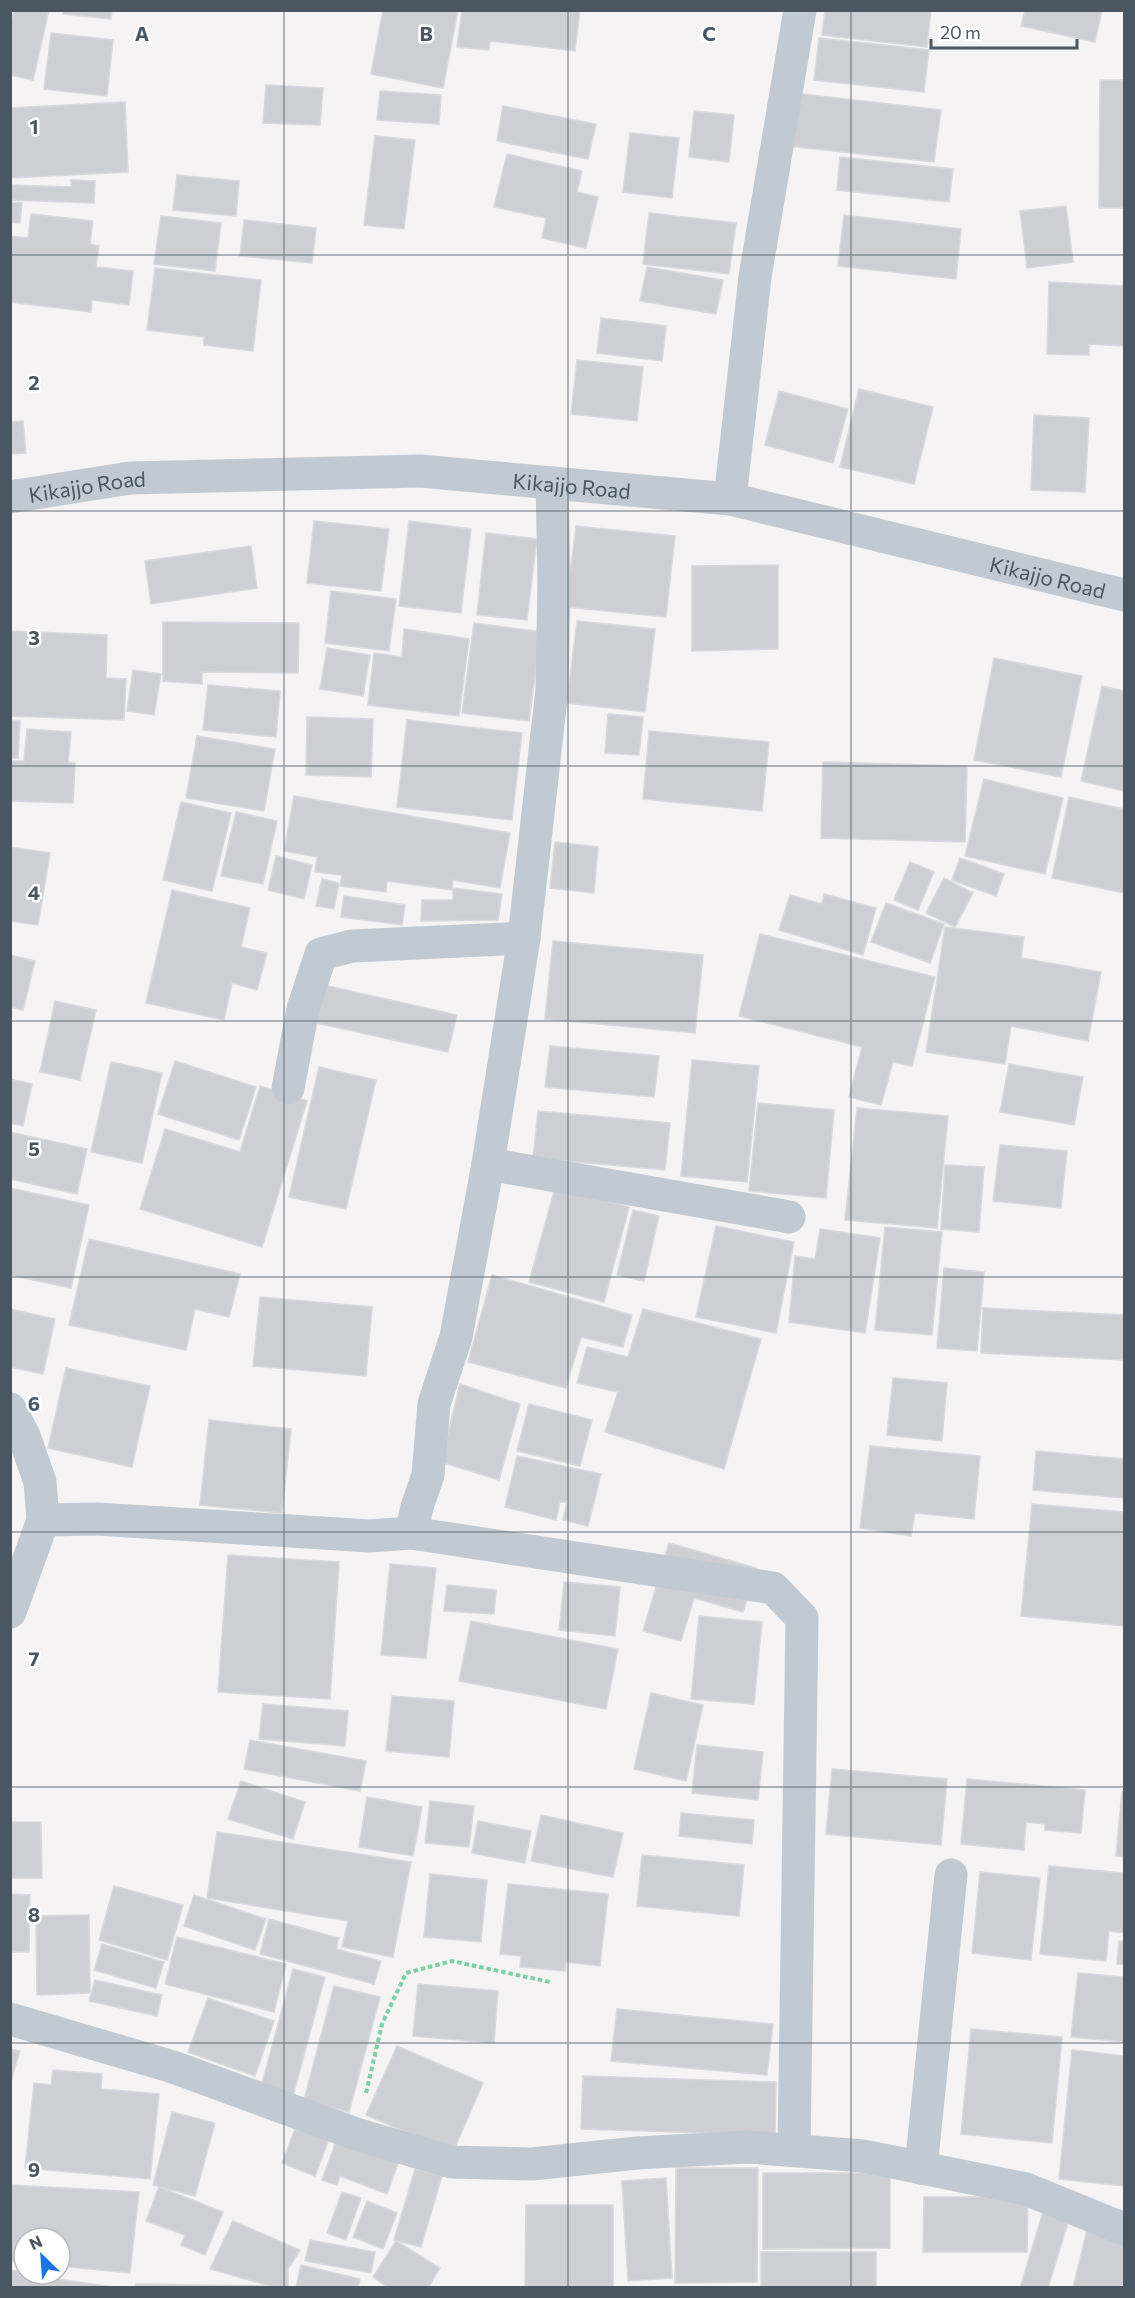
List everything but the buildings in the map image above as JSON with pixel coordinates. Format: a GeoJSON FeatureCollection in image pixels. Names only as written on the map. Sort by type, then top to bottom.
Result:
{"type":"FeatureCollection","features":[{"type":"Feature","properties":{"kind":"street"},"geometry":{"type":"LineString","coordinates":[[730,499],[755,277],[800,10]]}},
{"type":"Feature","properties":{"kind":"street","name":"Kikajjo Road"},"geometry":{"type":"LineString","coordinates":[[10,497],[130,478],[420,471],[730,499],[1125,595]]}},
{"type":"Feature","properties":{"kind":"street"},"geometry":{"type":"LineString","coordinates":[[411,1533],[428,1475],[434,1404],[456,1337],[488,1164],[524,938],[552,689],[554,581],[552,483]]}},
{"type":"Feature","properties":{"kind":"street"},"geometry":{"type":"LineString","coordinates":[[288,1088],[303,1008],[321,954],[352,946],[524,938]]}},
{"type":"Feature","properties":{"kind":"street"},"geometry":{"type":"LineString","coordinates":[[488,1164],[789,1217]]}},
{"type":"Feature","properties":{"kind":"street"},"geometry":{"type":"LineString","coordinates":[[10,1409],[24,1436],[40,1482],[43,1520],[10,1612]]}},
{"type":"Feature","properties":{"kind":"street"},"geometry":{"type":"LineString","coordinates":[[43,1520],[97,1519],[370,1536],[411,1533],[774,1588],[802,1618],[794,2150]]}},
{"type":"Feature","properties":{"kind":"street"},"geometry":{"type":"LineString","coordinates":[[921,2168],[951,1875]]}},
{"type":"Feature","properties":{"kind":"street"},"geometry":{"type":"LineString","coordinates":[[10,2019],[173,2067],[356,2134],[451,2162],[532,2164],[637,2153],[748,2147],[863,2156],[1026,2189],[1125,2229]]}},
{"type":"Feature","properties":{"kind":"path"},"geometry":{"type":"LineString","coordinates":[[356,2134],[382,2024],[406,1973],[452,1961],[550,1982]]}}]}
